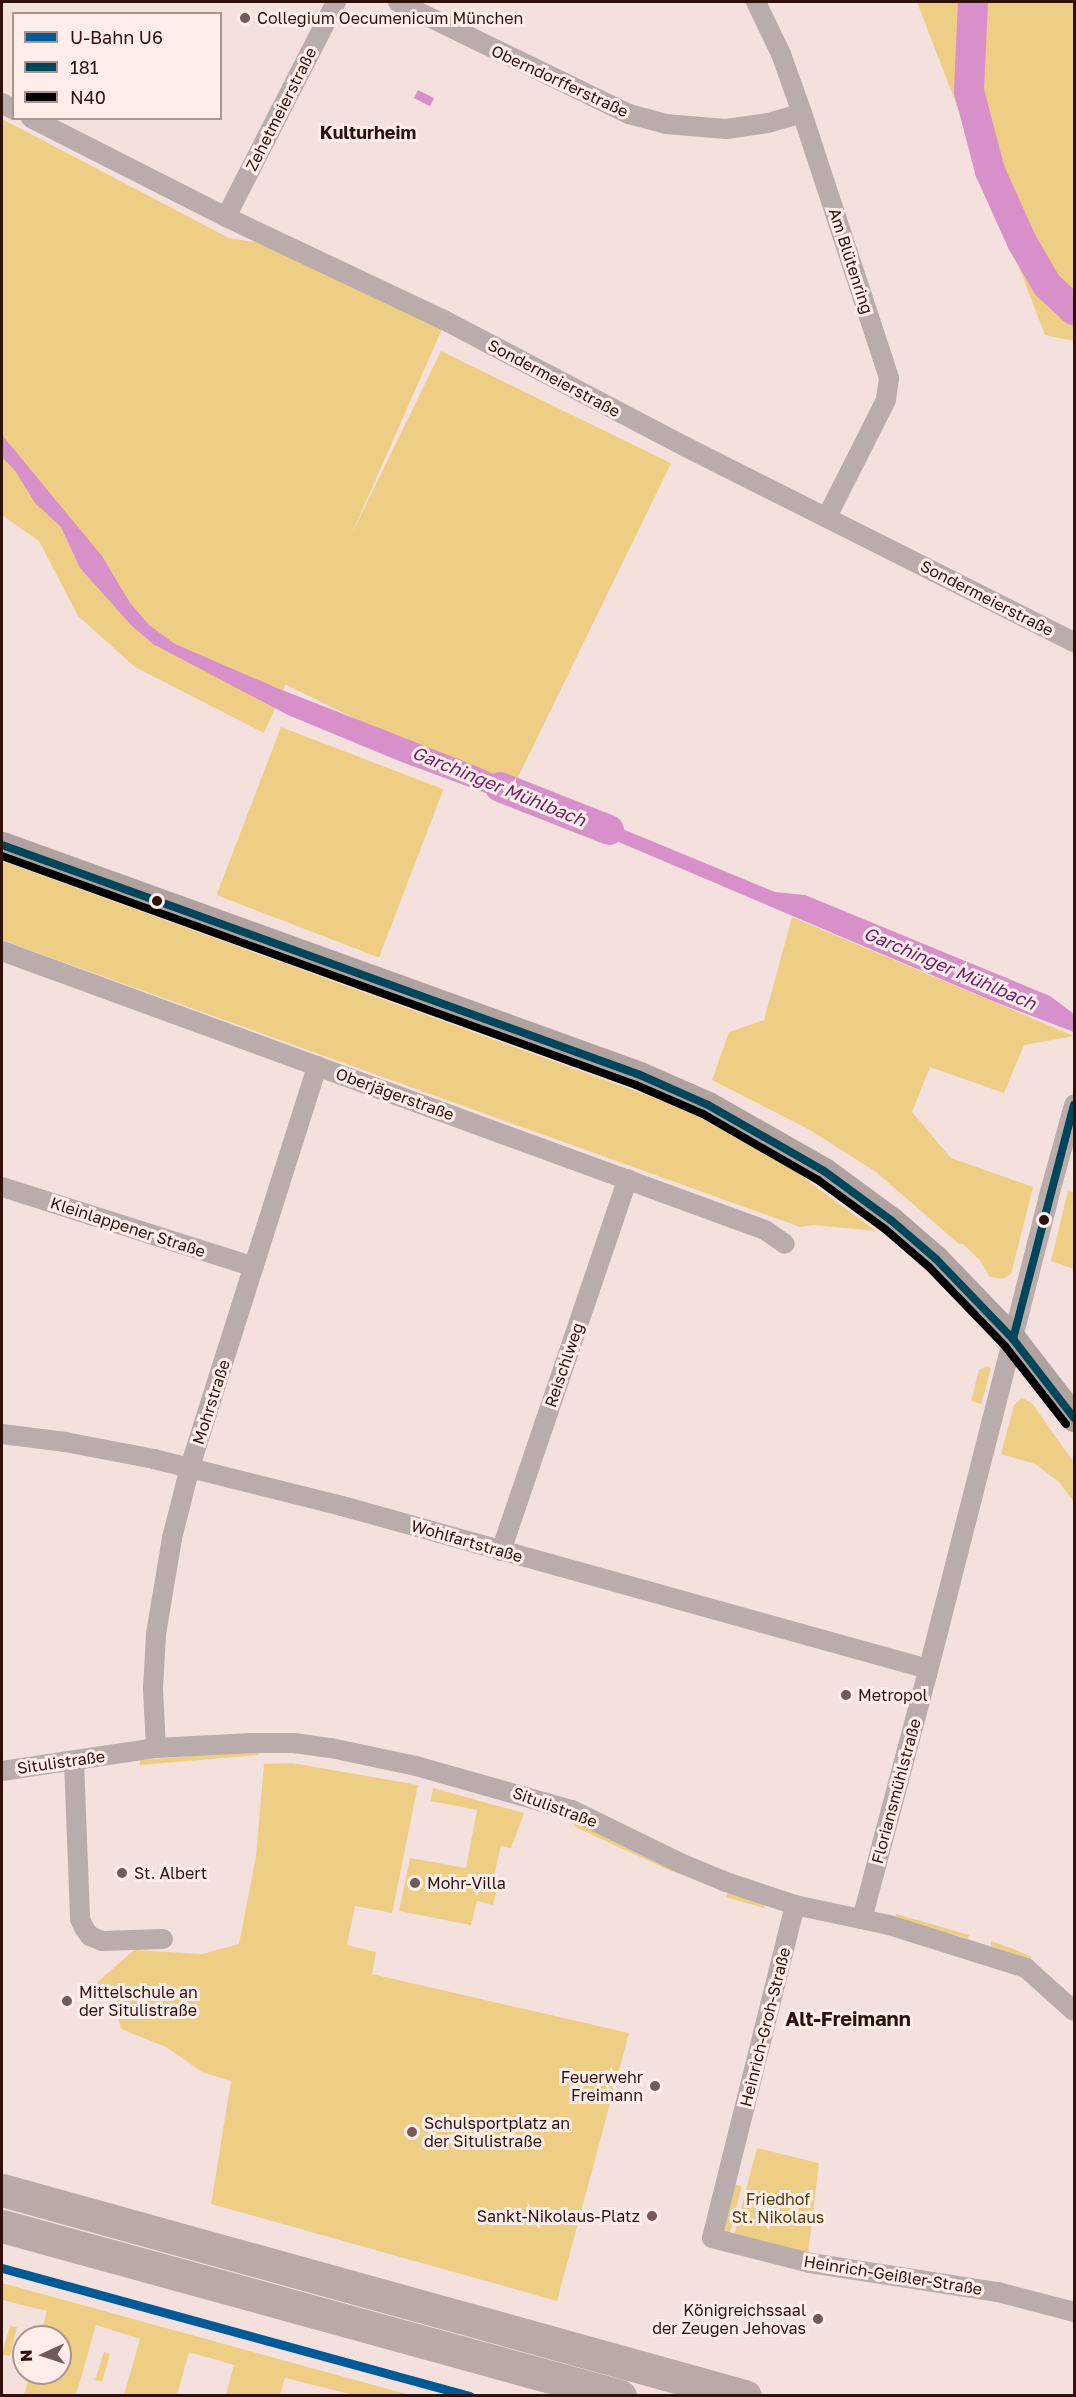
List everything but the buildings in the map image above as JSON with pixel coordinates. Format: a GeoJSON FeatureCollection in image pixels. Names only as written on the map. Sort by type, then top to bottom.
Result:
{"type":"FeatureCollection","features":[{"type":"Feature","properties":{"kind":"highway"},"geometry":{"type":"LineString","coordinates":[[2,2190],[745,2396]]}},
{"type":"Feature","properties":{"kind":"highway"},"geometry":{"type":"LineString","coordinates":[[2,2226],[620,2396]]}},
{"type":"Feature","properties":{"kind":"main road"},"geometry":{"type":"LineString","coordinates":[[2,845],[640,1075],[708,1105],[824,1171],[892,1221],[936,1259],[1013,1339],[1074,1418]]}},
{"type":"Feature","properties":{"kind":"street","name":"Zehetmeierstraße"},"geometry":{"type":"LineString","coordinates":[[226,217],[336,2]]}},
{"type":"Feature","properties":{"kind":"street","name":"Oberndorfferstraße"},"geometry":{"type":"LineString","coordinates":[[398,2],[576,90],[638,117],[666,124],[726,129],[768,123],[802,113]]}},
{"type":"Feature","properties":{"kind":"street","name":"Am Blütenring"},"geometry":{"type":"LineString","coordinates":[[756,2],[781,54],[802,113],[889,378],[886,400],[827,517]]}},
{"type":"Feature","properties":{"kind":"street","name":"Sondermeierstraße"},"geometry":{"type":"LineString","coordinates":[[35,120],[226,217],[444,321],[1074,642]]}},
{"type":"Feature","properties":{"kind":"street","name":"Oberjägerstraße"},"geometry":{"type":"LineString","coordinates":[[2,951],[765,1230],[785,1244]]}},
{"type":"Feature","properties":{"kind":"street","name":"Mohrstraße"},"geometry":{"type":"LineString","coordinates":[[156,1748],[153,1688],[156,1634],[172,1538],[190,1467],[317,1066]]}},
{"type":"Feature","properties":{"kind":"street","name":"Floriansmühlstraße"},"geometry":{"type":"LineString","coordinates":[[861,1919],[1074,1105]]}},
{"type":"Feature","properties":{"kind":"street","name":"Reischlweg"},"geometry":{"type":"LineString","coordinates":[[501,1551],[628,1179]]}},
{"type":"Feature","properties":{"kind":"street","name":"Kleinlappener Straße"},"geometry":{"type":"LineString","coordinates":[[2,1187],[254,1267]]}},
{"type":"Feature","properties":{"kind":"street","name":"Wohlfartstraße"},"geometry":{"type":"LineString","coordinates":[[2,1434],[65,1442],[190,1467],[342,1506],[928,1669]]}},
{"type":"Feature","properties":{"kind":"street","name":"Situlistraße"},"geometry":{"type":"LineString","coordinates":[[2,1771],[156,1748],[294,1743],[331,1748],[426,1769],[572,1810],[680,1863],[795,1905],[861,1919],[1026,1968],[1074,2011]]}},
{"type":"Feature","properties":{"kind":"street"},"geometry":{"type":"LineString","coordinates":[[74,1761],[80,1919],[90,1935],[102,1941],[163,1939]]}},
{"type":"Feature","properties":{"kind":"street","name":"Heinrich-Groh-Straße"},"geometry":{"type":"LineString","coordinates":[[711,2238],[795,1905]]}},
{"type":"Feature","properties":{"kind":"street","name":"Heinrich-Geißler-Straße"},"geometry":{"type":"LineString","coordinates":[[711,2238],[810,2263],[998,2292],[1074,2312]]}},
{"type":"Feature","properties":{"kind":"green space"},"geometry":{"type":"Polygon","coordinates":[[[917,2],[1074,2],[1074,341],[1045,335],[917,2]]]}},
{"type":"Feature","properties":{"kind":"green space"},"geometry":{"type":"Polygon","coordinates":[[[2,119],[229,238],[268,244],[442,329],[264,733],[135,667],[78,616],[39,541],[2,515],[2,119]]]}},
{"type":"Feature","properties":{"kind":"green space"},"geometry":{"type":"Polygon","coordinates":[[[441,351],[671,463],[510,794],[280,682],[441,351]]]}},
{"type":"Feature","properties":{"kind":"green space"},"geometry":{"type":"Polygon","coordinates":[[[281,727],[443,789],[379,957],[216,895],[281,727]]]}},
{"type":"Feature","properties":{"kind":"green space"},"geometry":{"type":"Polygon","coordinates":[[[2,861],[652,1097],[695,1115],[795,1171],[876,1231],[814,1225],[800,1227],[2,940],[2,861]]]}},
{"type":"Feature","properties":{"kind":"green space"},"geometry":{"type":"Polygon","coordinates":[[[792,917],[1074,1036],[1024,1045],[1004,1093],[930,1067],[912,1112],[951,1158],[1033,1187],[1011,1274],[1002,1279],[990,1277],[979,1259],[963,1244],[959,1244],[876,1172],[810,1130],[712,1080],[729,1032],[764,1020],[792,917]]]}},
{"type":"Feature","properties":{"kind":"green space"},"geometry":{"type":"Polygon","coordinates":[[[1068,1191],[1074,1193],[1074,1269],[1051,1261],[1068,1191]]]}},
{"type":"Feature","properties":{"kind":"green space"},"geometry":{"type":"Polygon","coordinates":[[[988,1366],[991,1369],[981,1404],[971,1401],[979,1370],[988,1366]]]}},
{"type":"Feature","properties":{"kind":"green space"},"geometry":{"type":"Polygon","coordinates":[[[1022,1398],[1032,1403],[1074,1463],[1074,1502],[1059,1482],[1035,1464],[1001,1454],[1014,1405],[1022,1398]]]}},
{"type":"Feature","properties":{"kind":"green space"},"geometry":{"type":"Polygon","coordinates":[[[258,1751],[259,1755],[140,1765],[140,1760],[258,1751]]]}},
{"type":"Feature","properties":{"kind":"green space","name":"Schulsportplatz an der Situlistraße"},"geometry":{"type":"Polygon","coordinates":[[[292,1763],[418,1785],[392,1913],[355,1906],[347,1945],[376,1952],[372,1974],[629,2033],[557,2301],[211,2204],[231,2081],[202,2072],[166,2047],[121,2029],[115,2006],[92,1987],[134,1950],[202,1954],[239,1944],[256,1856],[264,1764],[292,1763]]]}},
{"type":"Feature","properties":{"kind":"green space"},"geometry":{"type":"Polygon","coordinates":[[[433,1788],[524,1813],[511,1848],[501,1846],[492,1883],[498,1885],[493,1905],[477,1901],[471,1925],[399,1911],[410,1858],[466,1868],[477,1810],[431,1801],[433,1788]]]}},
{"type":"Feature","properties":{"kind":"green space"},"geometry":{"type":"Polygon","coordinates":[[[577,1822],[673,1869],[673,1872],[575,1827],[574,1824],[577,1822]]]}},
{"type":"Feature","properties":{"kind":"green space"},"geometry":{"type":"Polygon","coordinates":[[[728,1892],[765,1906],[764,1908],[726,1897],[728,1892]]]}},
{"type":"Feature","properties":{"kind":"green space"},"geometry":{"type":"Polygon","coordinates":[[[896,1914],[969,1935],[968,1939],[895,1918],[896,1914]]]}},
{"type":"Feature","properties":{"kind":"green space"},"geometry":{"type":"Polygon","coordinates":[[[991,1941],[1032,1957],[1030,1960],[991,1946],[991,1941]]]}},
{"type":"Feature","properties":{"kind":"green space","name":"Friedhof St. Nikolaus"},"geometry":{"type":"Polygon","coordinates":[[[757,2148],[819,2163],[808,2253],[734,2236],[757,2148]]]}},
{"type":"Feature","properties":{"kind":"green space"},"geometry":{"type":"Polygon","coordinates":[[[734,2184],[742,2186],[729,2235],[722,2233],[734,2184]]]}},
{"type":"Feature","properties":{"kind":"green space"},"geometry":{"type":"Polygon","coordinates":[[[2,2283],[410,2395],[354,2395],[285,2378],[280,2395],[226,2395],[234,2365],[189,2352],[177,2395],[124,2395],[140,2339],[96,2325],[76,2395],[24,2395],[27,2385],[72,2385],[72,2325],[43,2325],[47,2311],[2,2300],[2,2283]]]}},
{"type":"Feature","properties":{"kind":"green space"},"geometry":{"type":"Polygon","coordinates":[[[10,2326],[12,2326],[10,2356],[2,2354],[10,2326]]]}},
{"type":"Feature","properties":{"kind":"green space"},"geometry":{"type":"Polygon","coordinates":[[[104,2352],[110,2354],[102,2382],[95,2380],[104,2352]]]}},
{"type":"Feature","properties":{"kind":"water"},"geometry":{"type":"Polygon","coordinates":[[[418,90],[434,98],[430,106],[414,98],[418,90]]]}},
{"type":"Feature","properties":{"kind":"water"},"geometry":{"type":"Polygon","coordinates":[[[2,435],[102,556],[130,603],[149,625],[175,644],[277,688],[476,766],[539,795],[534,811],[399,761],[288,715],[153,644],[131,625],[80,568],[61,527],[35,503],[16,472],[2,457],[2,435]]]}},
{"type":"Feature","properties":{"kind":"water"},"geometry":{"type":"Polygon","coordinates":[[[574,809],[775,892],[805,895],[1050,996],[1074,1014],[1074,1032],[995,1002],[614,840],[568,825],[574,809]]]}},
{"type":"Feature","properties":{"kind":"waterway"},"geometry":{"type":"LineString","coordinates":[[973,2],[969,91],[990,171],[1022,242],[1047,285],[1074,310]]}},
{"type":"Feature","properties":{"kind":"waterway","name":"Garchinger Mühlbach"},"geometry":{"type":"LineString","coordinates":[[500,787],[609,830]]}},
{"type":"Feature","properties":{"kind":"metro line","name":"U6"},"geometry":{"type":"LineString","coordinates":[[2,2268],[470,2396]]}},
{"type":"Feature","properties":{"kind":"transit line","name":"181"},"geometry":{"type":"LineString","coordinates":[[2,845],[640,1075],[708,1105],[824,1171],[892,1221],[936,1259],[1013,1339],[1074,1418]]}},
{"type":"Feature","properties":{"kind":"transit line","name":"N40"},"geometry":{"type":"LineString","coordinates":[[2,856],[636,1085],[703,1114],[818,1180],[885,1229],[929,1267],[1005,1346],[1066,1424]]}},
{"type":"Feature","properties":{"kind":"transit line","name":"181"},"geometry":{"type":"LineString","coordinates":[[1013,1339],[1074,1105]]}},
{"type":"Feature","properties":{"kind":"place","name":"Collegium Oecumenicum München"},"geometry":{"type":"Point","coordinates":[245,18]}},
{"type":"Feature","properties":{"kind":"place","name":"Metropol"},"geometry":{"type":"Point","coordinates":[846,1695]}},
{"type":"Feature","properties":{"kind":"place","name":"St. Albert"},"geometry":{"type":"Point","coordinates":[122,1873]}},
{"type":"Feature","properties":{"kind":"place","name":"Mohr-Villa"},"geometry":{"type":"Point","coordinates":[415,1883]}},
{"type":"Feature","properties":{"kind":"place","name":"Mittelschule an der Situlistraße"},"geometry":{"type":"Point","coordinates":[67,2001]}},
{"type":"Feature","properties":{"kind":"place","name":"Feuerwehr Freimann"},"geometry":{"type":"Point","coordinates":[655,2086]}},
{"type":"Feature","properties":{"kind":"place","name":"Schulsportplatz an der Situlistraße"},"geometry":{"type":"Point","coordinates":[412,2132]}},
{"type":"Feature","properties":{"kind":"place","name":"Sankt-Nikolaus-Platz"},"geometry":{"type":"Point","coordinates":[652,2216]}},
{"type":"Feature","properties":{"kind":"place","name":"Königreichssaal der Zeugen Jehovas"},"geometry":{"type":"Point","coordinates":[818,2319]}},
{"type":"Feature","properties":{"kind":"district","name":"Kulturheim"},"geometry":{"type":"Point","coordinates":[368,132]}},
{"type":"Feature","properties":{"kind":"district","name":"Alt-Freimann"},"geometry":{"type":"Point","coordinates":[848,2018]}}]}
